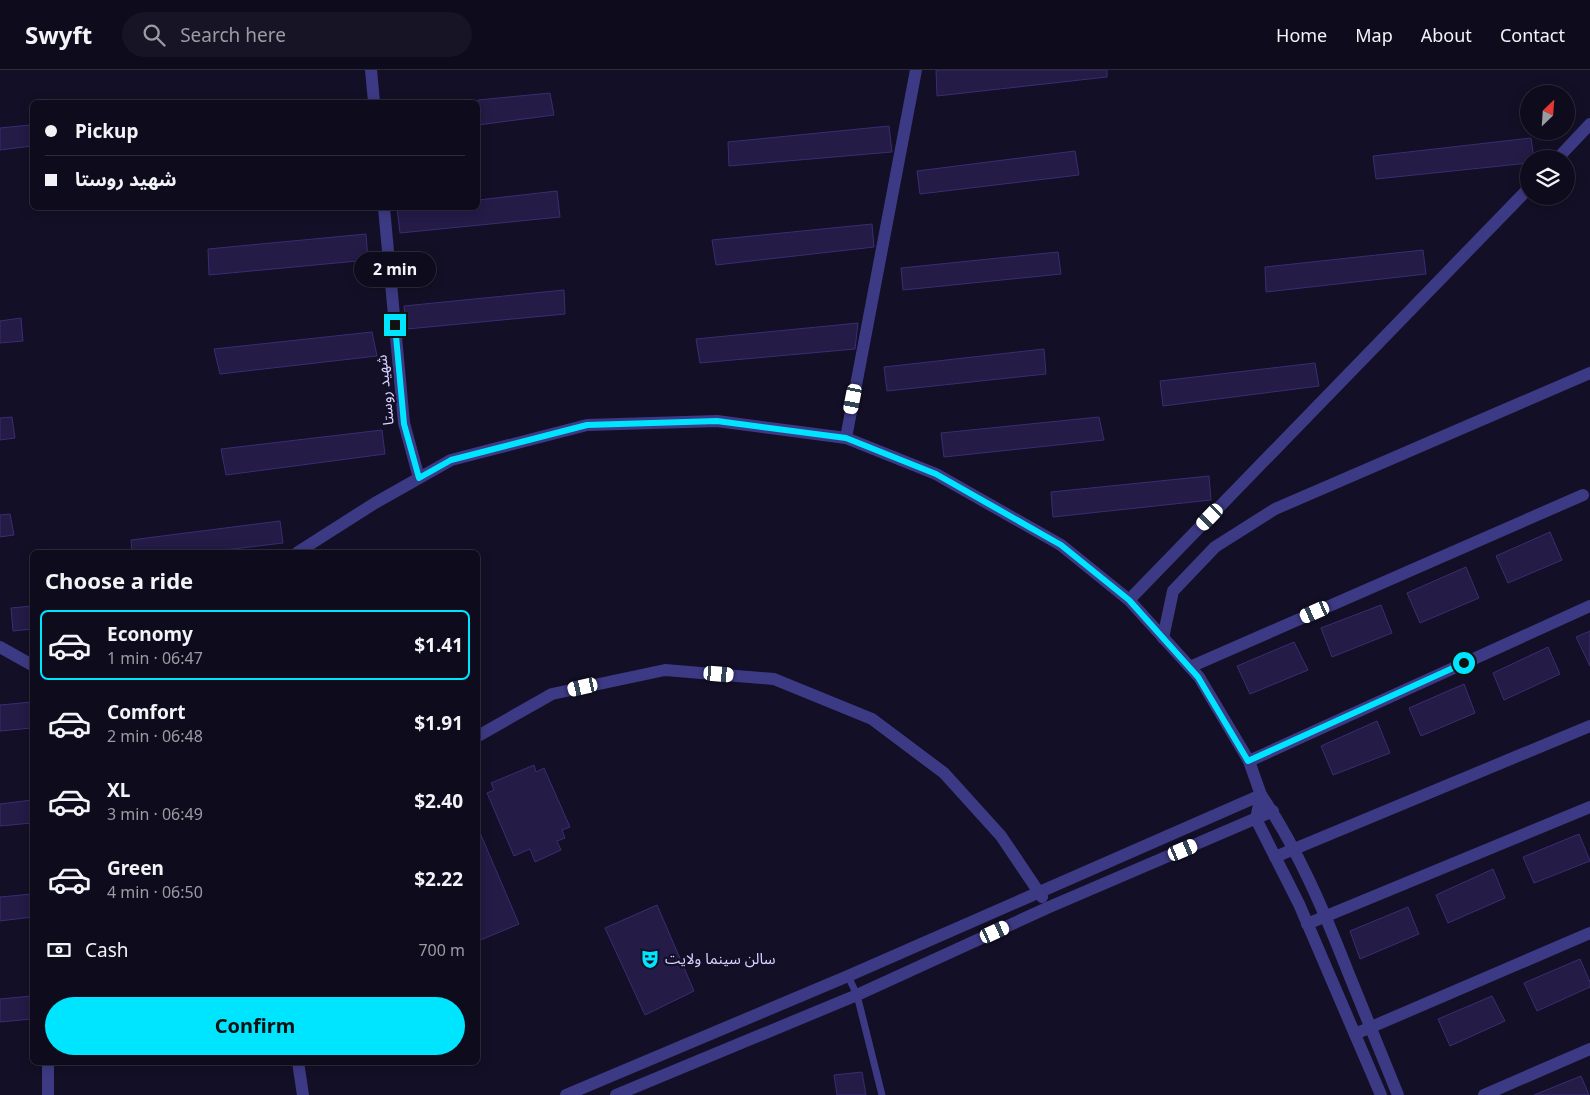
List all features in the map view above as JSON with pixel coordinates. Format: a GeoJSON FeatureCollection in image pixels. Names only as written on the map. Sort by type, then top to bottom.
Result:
{"type":"FeatureCollection","features":[{"type":"Feature","properties":{"kind":"street"},"geometry":{"type":"LineString","coordinates":[[371,70],[374,100]]}},
{"type":"Feature","properties":{"kind":"street"},"geometry":{"type":"LineString","coordinates":[[846,438],[916,70]]}},
{"type":"Feature","properties":{"kind":"street"},"geometry":{"type":"LineString","coordinates":[[1565,150],[1590,124]]}},
{"type":"Feature","properties":{"kind":"street"},"geometry":{"type":"LineString","coordinates":[[1129,600],[1520,197]]}},
{"type":"Feature","properties":{"kind":"street","name":"شهید روستا"},"geometry":{"type":"LineString","coordinates":[[384,210],[404,424],[419,478]]}},
{"type":"Feature","properties":{"kind":"street"},"geometry":{"type":"LineString","coordinates":[[1163,638],[1174,591],[1215,547],[1275,509],[1590,374]]}},
{"type":"Feature","properties":{"kind":"street"},"geometry":{"type":"LineString","coordinates":[[301,550],[375,503],[451,460],[587,425],[717,421],[846,438],[936,474],[1061,545],[1129,600],[1198,677],[1248,761],[1262,795],[1273,811],[1326,916],[1398,1095]]}},
{"type":"Feature","properties":{"kind":"street"},"geometry":{"type":"LineString","coordinates":[[1190,667],[1584,495]]}},
{"type":"Feature","properties":{"kind":"street"},"geometry":{"type":"LineString","coordinates":[[1248,761],[1590,606]]}},
{"type":"Feature","properties":{"kind":"street"},"geometry":{"type":"LineString","coordinates":[[0,647],[30,664]]}},
{"type":"Feature","properties":{"kind":"street"},"geometry":{"type":"LineString","coordinates":[[480,735],[552,694],[665,670],[774,678],[872,719],[944,773],[1001,836],[1039,891],[1047,908]]}},
{"type":"Feature","properties":{"kind":"street"},"geometry":{"type":"LineString","coordinates":[[1275,857],[1590,726]]}},
{"type":"Feature","properties":{"kind":"street"},"geometry":{"type":"LineString","coordinates":[[566,1095],[848,976],[1262,795]]}},
{"type":"Feature","properties":{"kind":"street"},"geometry":{"type":"LineString","coordinates":[[1262,795],[1256,819],[1308,924],[1381,1095]]}},
{"type":"Feature","properties":{"kind":"street"},"geometry":{"type":"LineString","coordinates":[[1308,924],[1590,807]]}},
{"type":"Feature","properties":{"kind":"street"},"geometry":{"type":"LineString","coordinates":[[616,1095],[857,995],[1047,908],[1273,811]]}},
{"type":"Feature","properties":{"kind":"street"},"geometry":{"type":"LineString","coordinates":[[1355,1034],[1371,1029],[1590,933]]}},
{"type":"Feature","properties":{"kind":"street"},"geometry":{"type":"LineString","coordinates":[[1484,1095],[1590,1049]]}},
{"type":"Feature","properties":{"kind":"street"},"geometry":{"type":"LineString","coordinates":[[48,1065],[48,1095]]}},
{"type":"Feature","properties":{"kind":"street"},"geometry":{"type":"LineString","coordinates":[[298,1065],[302,1095]]}},
{"type":"Feature","properties":{"kind":"lane"},"geometry":{"type":"LineString","coordinates":[[848,976],[857,995],[882,1095]]}},
{"type":"Feature","properties":{"kind":"building"},"geometry":{"type":"Polygon","coordinates":[[[936,70],[1107,70],[1107,77],[937,96],[936,70]]]}},
{"type":"Feature","properties":{"kind":"building"},"geometry":{"type":"Polygon","coordinates":[[[550,93],[554,115],[480,125],[480,100],[478,100],[550,93]]]}},
{"type":"Feature","properties":{"kind":"building"},"geometry":{"type":"Polygon","coordinates":[[[30,125],[30,146],[0,150],[0,128],[30,125]]]}},
{"type":"Feature","properties":{"kind":"building"},"geometry":{"type":"Polygon","coordinates":[[[889,126],[892,152],[729,166],[728,142],[889,126]]]}},
{"type":"Feature","properties":{"kind":"building"},"geometry":{"type":"Polygon","coordinates":[[[1520,139],[1531,140],[1533,150],[1520,150],[1520,164],[1376,179],[1373,156],[1520,139]]]}},
{"type":"Feature","properties":{"kind":"building"},"geometry":{"type":"Polygon","coordinates":[[[1075,151],[1079,175],[920,194],[917,171],[1075,151]]]}},
{"type":"Feature","properties":{"kind":"building"},"geometry":{"type":"Polygon","coordinates":[[[557,191],[560,217],[400,233],[397,210],[480,210],[480,200],[557,191]]]}},
{"type":"Feature","properties":{"kind":"building"},"geometry":{"type":"Polygon","coordinates":[[[872,224],[874,247],[716,265],[712,240],[872,224]]]}},
{"type":"Feature","properties":{"kind":"building"},"geometry":{"type":"Polygon","coordinates":[[[366,234],[368,260],[209,275],[208,249],[366,234]]]}},
{"type":"Feature","properties":{"kind":"building"},"geometry":{"type":"Polygon","coordinates":[[[1423,250],[1426,274],[1266,292],[1265,267],[1423,250]]]}},
{"type":"Feature","properties":{"kind":"building"},"geometry":{"type":"Polygon","coordinates":[[[1058,252],[1061,274],[903,290],[901,268],[1058,252]]]}},
{"type":"Feature","properties":{"kind":"building"},"geometry":{"type":"Polygon","coordinates":[[[564,290],[565,314],[407,329],[404,306],[564,290]]]}},
{"type":"Feature","properties":{"kind":"building"},"geometry":{"type":"Polygon","coordinates":[[[21,318],[23,341],[0,343],[0,321],[21,318]]]}},
{"type":"Feature","properties":{"kind":"building"},"geometry":{"type":"Polygon","coordinates":[[[858,323],[855,349],[700,363],[696,339],[858,323]]]}},
{"type":"Feature","properties":{"kind":"building"},"geometry":{"type":"Polygon","coordinates":[[[372,332],[377,356],[220,374],[214,349],[372,332]]]}},
{"type":"Feature","properties":{"kind":"building"},"geometry":{"type":"Polygon","coordinates":[[[1044,349],[1046,374],[887,391],[884,367],[1044,349]]]}},
{"type":"Feature","properties":{"kind":"building"},"geometry":{"type":"Polygon","coordinates":[[[1315,363],[1319,386],[1163,406],[1160,381],[1315,363]]]}},
{"type":"Feature","properties":{"kind":"building"},"geometry":{"type":"Polygon","coordinates":[[[12,417],[15,438],[0,440],[0,418],[12,417]]]}},
{"type":"Feature","properties":{"kind":"building"},"geometry":{"type":"Polygon","coordinates":[[[1099,417],[1104,440],[944,457],[941,433],[1099,417]]]}},
{"type":"Feature","properties":{"kind":"building"},"geometry":{"type":"Polygon","coordinates":[[[382,430],[385,454],[226,475],[221,449],[382,430]]]}},
{"type":"Feature","properties":{"kind":"building"},"geometry":{"type":"Polygon","coordinates":[[[1209,476],[1211,500],[1053,517],[1051,492],[1209,476]]]}},
{"type":"Feature","properties":{"kind":"building"},"geometry":{"type":"Polygon","coordinates":[[[10,514],[14,535],[0,537],[0,515],[10,514]]]}},
{"type":"Feature","properties":{"kind":"building"},"geometry":{"type":"Polygon","coordinates":[[[280,521],[283,543],[225,550],[132,550],[131,540],[280,521]]]}},
{"type":"Feature","properties":{"kind":"building"},"geometry":{"type":"Polygon","coordinates":[[[1550,532],[1562,560],[1508,583],[1496,556],[1550,532]]]}},
{"type":"Feature","properties":{"kind":"building"},"geometry":{"type":"Polygon","coordinates":[[[1466,567],[1479,598],[1420,623],[1407,593],[1466,567]]]}},
{"type":"Feature","properties":{"kind":"building"},"geometry":{"type":"Polygon","coordinates":[[[1381,605],[1392,633],[1332,657],[1321,628],[1381,605]]]}},
{"type":"Feature","properties":{"kind":"building"},"geometry":{"type":"Polygon","coordinates":[[[30,606],[30,629],[13,631],[11,608],[30,606]]]}},
{"type":"Feature","properties":{"kind":"building"},"geometry":{"type":"Polygon","coordinates":[[[1590,631],[1590,666],[1576,637],[1590,631]]]}},
{"type":"Feature","properties":{"kind":"building"},"geometry":{"type":"Polygon","coordinates":[[[1294,642],[1308,670],[1250,694],[1237,666],[1294,642]]]}},
{"type":"Feature","properties":{"kind":"building"},"geometry":{"type":"Polygon","coordinates":[[[1548,647],[1560,674],[1504,700],[1493,673],[1548,647]]]}},
{"type":"Feature","properties":{"kind":"building"},"geometry":{"type":"Polygon","coordinates":[[[1464,684],[1475,713],[1421,736],[1409,708],[1464,684]]]}},
{"type":"Feature","properties":{"kind":"building"},"geometry":{"type":"Polygon","coordinates":[[[30,702],[30,728],[0,731],[0,705],[30,702]]]}},
{"type":"Feature","properties":{"kind":"building"},"geometry":{"type":"Polygon","coordinates":[[[1377,721],[1390,753],[1333,775],[1321,746],[1377,721]]]}},
{"type":"Feature","properties":{"kind":"building"},"geometry":{"type":"Polygon","coordinates":[[[534,765],[536,772],[544,768],[570,827],[562,830],[565,838],[557,841],[561,850],[535,862],[530,849],[514,856],[487,793],[494,790],[491,783],[534,765]]]}},
{"type":"Feature","properties":{"kind":"building"},"geometry":{"type":"Polygon","coordinates":[[[30,800],[30,823],[0,826],[0,804],[30,800]]]}},
{"type":"Feature","properties":{"kind":"building"},"geometry":{"type":"Polygon","coordinates":[[[480,833],[519,924],[480,940],[480,833]]]}},
{"type":"Feature","properties":{"kind":"building"},"geometry":{"type":"Polygon","coordinates":[[[1579,834],[1590,861],[1534,883],[1523,857],[1579,834]]]}},
{"type":"Feature","properties":{"kind":"building"},"geometry":{"type":"Polygon","coordinates":[[[1493,869],[1505,898],[1448,923],[1436,895],[1493,869]]]}},
{"type":"Feature","properties":{"kind":"building"},"geometry":{"type":"Polygon","coordinates":[[[30,894],[30,917],[0,921],[0,897],[30,894]]]}},
{"type":"Feature","properties":{"kind":"building","name":"سالن سینما ولایت"},"geometry":{"type":"Polygon","coordinates":[[[657,905],[694,991],[645,1015],[605,928],[657,905]]]}},
{"type":"Feature","properties":{"kind":"building"},"geometry":{"type":"Polygon","coordinates":[[[1408,907],[1419,934],[1360,959],[1350,931],[1408,907]]]}},
{"type":"Feature","properties":{"kind":"building"},"geometry":{"type":"Polygon","coordinates":[[[1580,959],[1590,982],[1590,987],[1537,1011],[1524,983],[1580,959]]]}},
{"type":"Feature","properties":{"kind":"building"},"geometry":{"type":"Polygon","coordinates":[[[30,996],[30,1019],[0,1022],[0,999],[30,996]]]}},
{"type":"Feature","properties":{"kind":"building"},"geometry":{"type":"Polygon","coordinates":[[[1492,996],[1505,1021],[1450,1046],[1438,1019],[1492,996]]]}},
{"type":"Feature","properties":{"kind":"building"},"geometry":{"type":"Polygon","coordinates":[[[862,1072],[866,1095],[837,1095],[834,1075],[862,1072]]]}},
{"type":"Feature","properties":{"kind":"building"},"geometry":{"type":"Polygon","coordinates":[[[1581,1076],[1589,1095],[1534,1095],[1581,1076]]]}},
{"type":"Feature","properties":{"kind":"place","name":"سالن سینما ولایت"},"geometry":{"type":"Point","coordinates":[650,959]}},
{"type":"Feature","properties":{"kind":"route"},"geometry":{"type":"LineString","coordinates":[[395,325],[404,424],[419,478],[451,460],[587,425],[717,421],[846,438],[936,474],[1061,545],[1129,600],[1198,677],[1248,761],[1464,663]]}}]}
